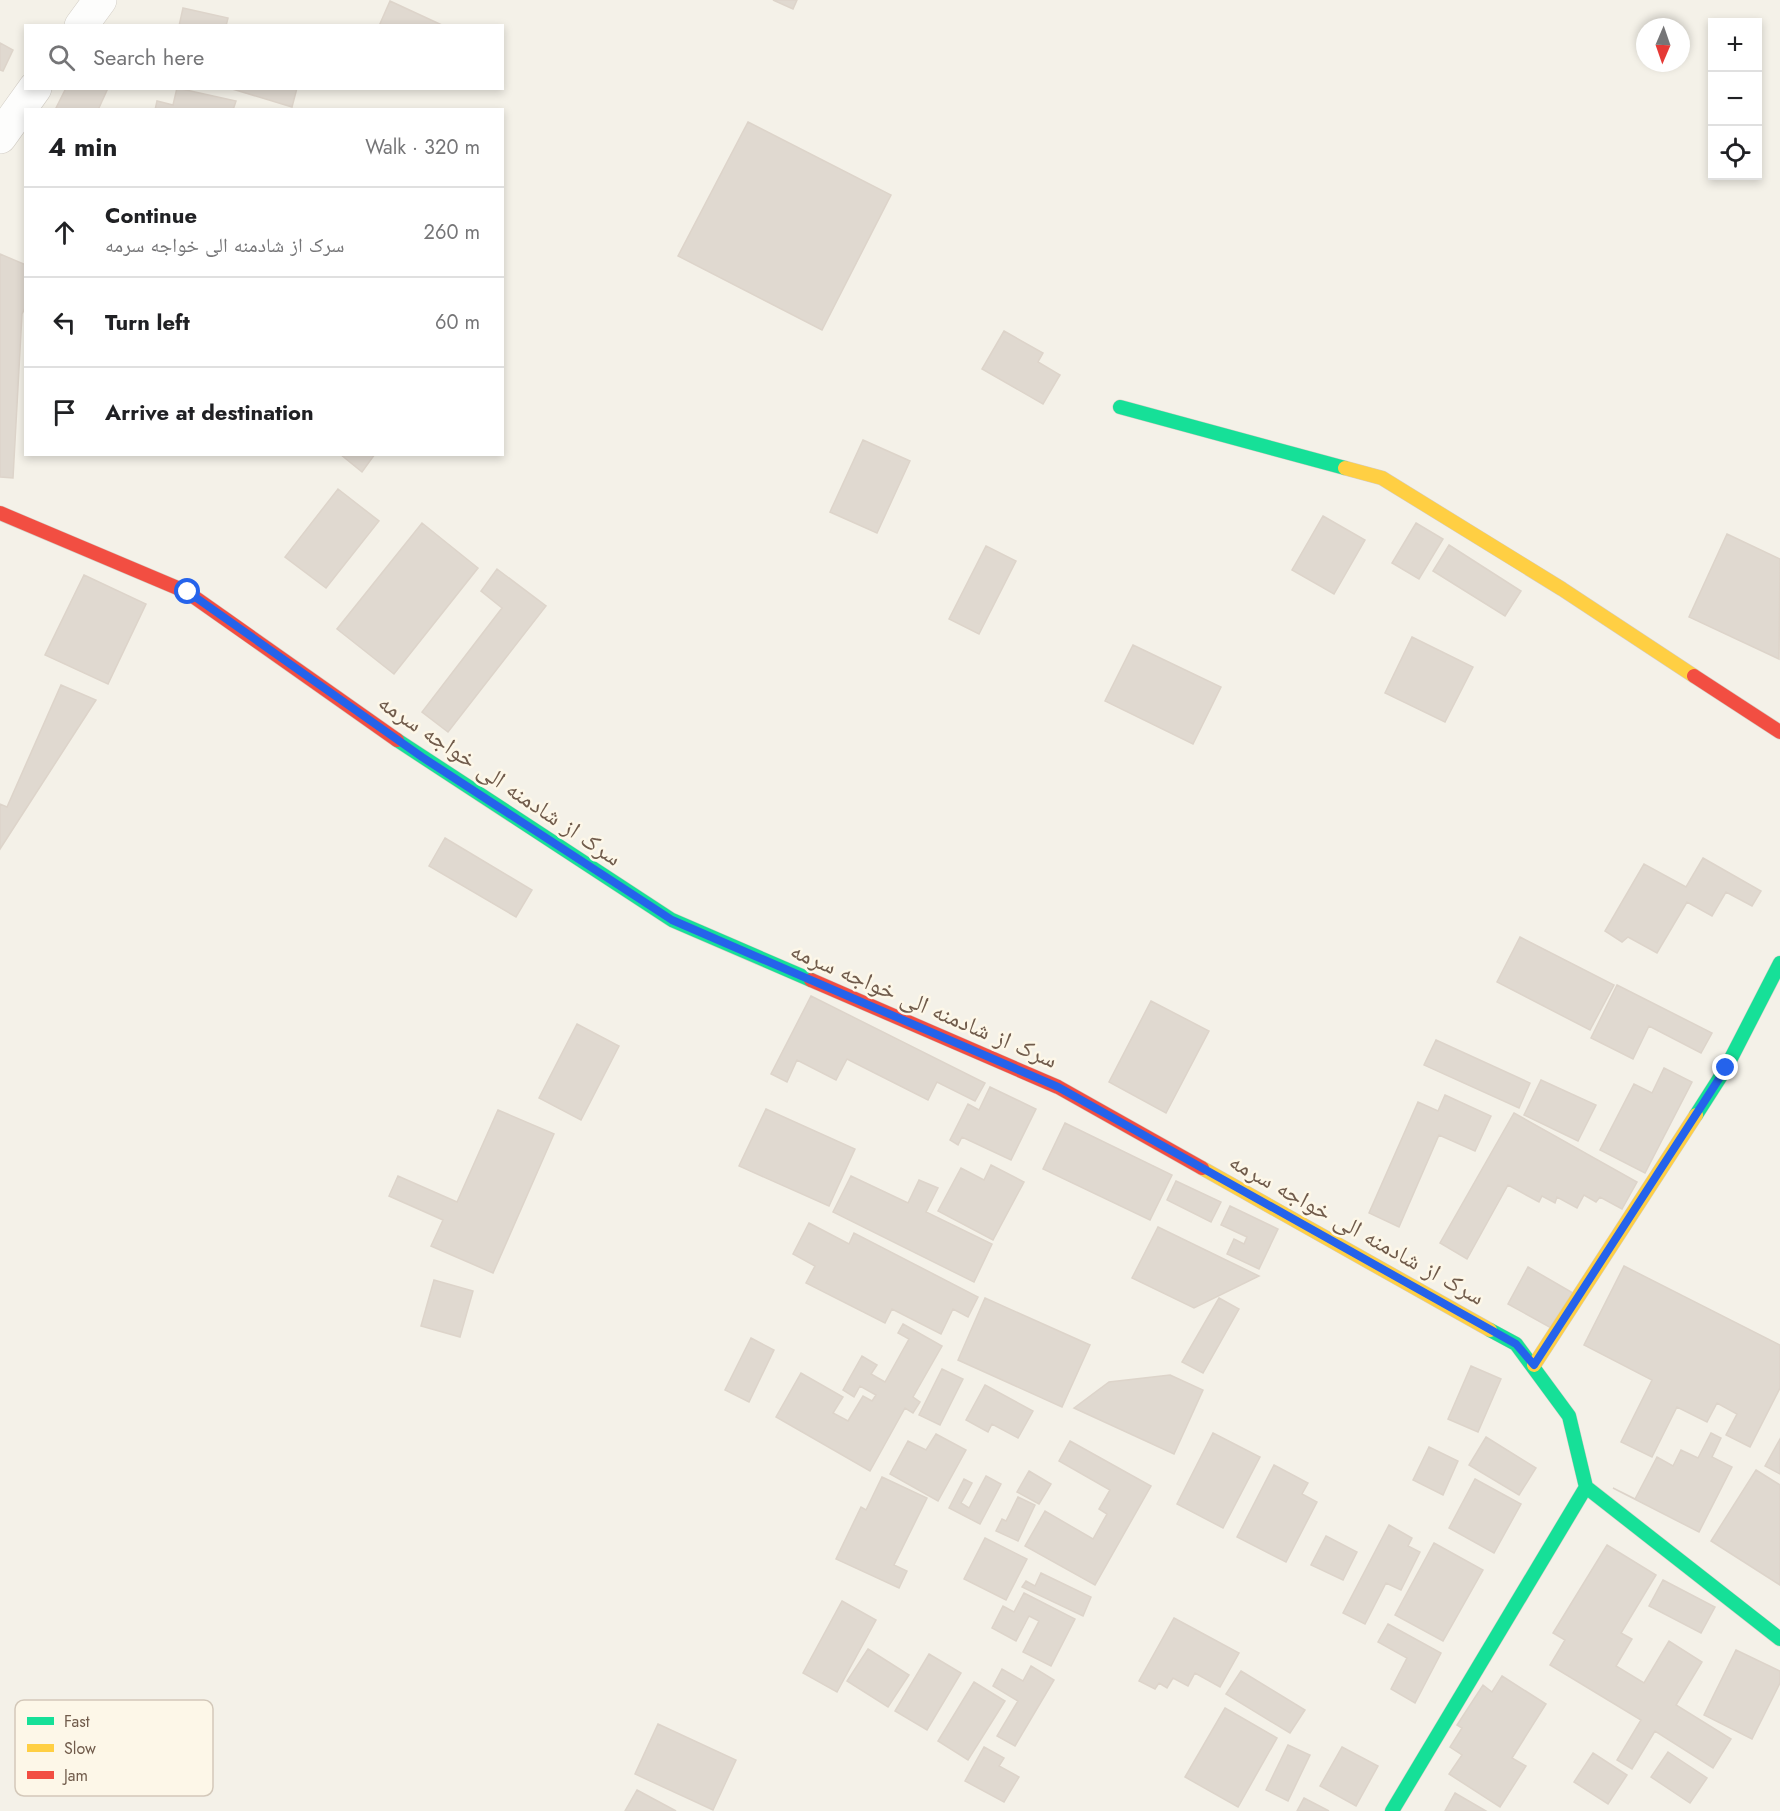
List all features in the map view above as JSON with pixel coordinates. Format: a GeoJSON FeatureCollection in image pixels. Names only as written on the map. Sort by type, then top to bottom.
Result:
{"type":"FeatureCollection","features":[{"type":"Feature","properties":{"kind":"street"},"geometry":{"type":"LineString","coordinates":[[82,24],[100,0]]}},
{"type":"Feature","properties":{"kind":"street"},"geometry":{"type":"LineString","coordinates":[[0,137],[34,90]]}},
{"type":"Feature","properties":{"kind":"street"},"geometry":{"type":"LineString","coordinates":[[1120,407],[1382,478],[1562,590],[1780,732]]}},
{"type":"Feature","properties":{"kind":"street","name":"سرک از شادمنه الی خواجه سرمه"},"geometry":{"type":"LineString","coordinates":[[0,513],[188,592],[431,763],[672,920],[1058,1087],[1516,1344],[1534,1365],[1569,1416],[1586,1487]]}},
{"type":"Feature","properties":{"kind":"street"},"geometry":{"type":"LineString","coordinates":[[1534,1365],[1726,1068],[1780,963]]}},
{"type":"Feature","properties":{"kind":"street"},"geometry":{"type":"LineString","coordinates":[[1392,1811],[1586,1487],[1780,1639]]}},
{"type":"Feature","properties":{"kind":"building"},"geometry":{"type":"Polygon","coordinates":[[[773,0],[797,0],[793,9],[773,0]]]}},
{"type":"Feature","properties":{"kind":"building"},"geometry":{"type":"Polygon","coordinates":[[[390,1],[440,24],[380,24],[390,1]]]}},
{"type":"Feature","properties":{"kind":"building"},"geometry":{"type":"Polygon","coordinates":[[[183,8],[228,18],[226,24],[179,24],[183,8]]]}},
{"type":"Feature","properties":{"kind":"building"},"geometry":{"type":"Polygon","coordinates":[[[0,43],[13,50],[3,71],[0,70],[0,43]]]}},
{"type":"Feature","properties":{"kind":"building"},"geometry":{"type":"Polygon","coordinates":[[[65,90],[107,90],[99,108],[56,108],[65,90]]]}},
{"type":"Feature","properties":{"kind":"building"},"geometry":{"type":"Polygon","coordinates":[[[177,90],[236,101],[234,108],[155,108],[157,101],[173,105],[177,90]]]}},
{"type":"Feature","properties":{"kind":"building"},"geometry":{"type":"Polygon","coordinates":[[[236,90],[296,90],[292,107],[236,90]]]}},
{"type":"Feature","properties":{"kind":"building"},"geometry":{"type":"Polygon","coordinates":[[[748,122],[891,195],[822,330],[678,256],[748,122]]]}},
{"type":"Feature","properties":{"kind":"building"},"geometry":{"type":"Polygon","coordinates":[[[0,254],[24,264],[24,310],[13,478],[0,477],[0,254]]]}},
{"type":"Feature","properties":{"kind":"building"},"geometry":{"type":"Polygon","coordinates":[[[1004,331],[1043,353],[1038,362],[1060,375],[1043,404],[982,369],[1004,331]]]}},
{"type":"Feature","properties":{"kind":"building"},"geometry":{"type":"Polygon","coordinates":[[[863,440],[910,461],[877,533],[830,512],[863,440]]]}},
{"type":"Feature","properties":{"kind":"building"},"geometry":{"type":"Polygon","coordinates":[[[342,456],[374,456],[362,472],[342,456]]]}},
{"type":"Feature","properties":{"kind":"building"},"geometry":{"type":"Polygon","coordinates":[[[338,489],[379,521],[326,588],[285,557],[338,489]]]}},
{"type":"Feature","properties":{"kind":"building"},"geometry":{"type":"Polygon","coordinates":[[[1323,516],[1365,540],[1334,594],[1292,570],[1323,516]]]}},
{"type":"Feature","properties":{"kind":"building"},"geometry":{"type":"Polygon","coordinates":[[[422,523],[478,568],[394,674],[337,629],[422,523]]]}},
{"type":"Feature","properties":{"kind":"building"},"geometry":{"type":"Polygon","coordinates":[[[1416,523],[1443,539],[1419,579],[1392,563],[1416,523]]]}},
{"type":"Feature","properties":{"kind":"building"},"geometry":{"type":"Polygon","coordinates":[[[1727,534],[1780,559],[1779,659],[1689,617],[1727,534]]]}},
{"type":"Feature","properties":{"kind":"building"},"geometry":{"type":"Polygon","coordinates":[[[1449,545],[1521,591],[1505,616],[1433,571],[1449,545]]]}},
{"type":"Feature","properties":{"kind":"building"},"geometry":{"type":"Polygon","coordinates":[[[986,546],[1016,561],[979,634],[949,619],[986,546]]]}},
{"type":"Feature","properties":{"kind":"building"},"geometry":{"type":"Polygon","coordinates":[[[497,569],[546,606],[448,732],[422,712],[502,608],[481,591],[497,569]]]}},
{"type":"Feature","properties":{"kind":"building"},"geometry":{"type":"Polygon","coordinates":[[[84,575],[146,604],[108,684],[45,655],[84,575]]]}},
{"type":"Feature","properties":{"kind":"building"},"geometry":{"type":"Polygon","coordinates":[[[1412,637],[1473,667],[1445,722],[1385,693],[1412,637]]]}},
{"type":"Feature","properties":{"kind":"building"},"geometry":{"type":"Polygon","coordinates":[[[1133,645],[1221,687],[1193,744],[1105,701],[1133,645]]]}},
{"type":"Feature","properties":{"kind":"building"},"geometry":{"type":"Polygon","coordinates":[[[61,685],[96,700],[0,849],[0,804],[7,807],[61,685]]]}},
{"type":"Feature","properties":{"kind":"building"},"geometry":{"type":"Polygon","coordinates":[[[445,838],[532,890],[516,917],[429,866],[445,838]]]}},
{"type":"Feature","properties":{"kind":"building"},"geometry":{"type":"Polygon","coordinates":[[[1703,858],[1761,891],[1752,906],[1726,892],[1712,916],[1687,902],[1657,953],[1628,937],[1622,942],[1605,931],[1644,864],[1686,887],[1703,858]]]}},
{"type":"Feature","properties":{"kind":"building"},"geometry":{"type":"Polygon","coordinates":[[[1520,937],[1614,985],[1590,1030],[1497,982],[1520,937]]]}},
{"type":"Feature","properties":{"kind":"building"},"geometry":{"type":"Polygon","coordinates":[[[1617,985],[1712,1033],[1701,1053],[1649,1026],[1633,1059],[1591,1038],[1617,985]]]}},
{"type":"Feature","properties":{"kind":"building"},"geometry":{"type":"Polygon","coordinates":[[[811,996],[985,1083],[975,1101],[937,1082],[928,1100],[847,1059],[836,1080],[797,1060],[787,1082],[771,1074],[811,996]]]}},
{"type":"Feature","properties":{"kind":"building"},"geometry":{"type":"Polygon","coordinates":[[[1151,1001],[1209,1031],[1166,1113],[1109,1082],[1151,1001]]]}},
{"type":"Feature","properties":{"kind":"building"},"geometry":{"type":"Polygon","coordinates":[[[577,1024],[619,1046],[581,1120],[539,1098],[577,1024]]]}},
{"type":"Feature","properties":{"kind":"building"},"geometry":{"type":"Polygon","coordinates":[[[1436,1040],[1530,1083],[1519,1108],[1424,1065],[1436,1040]]]}},
{"type":"Feature","properties":{"kind":"building"},"geometry":{"type":"Polygon","coordinates":[[[1664,1068],[1692,1082],[1645,1173],[1600,1150],[1634,1084],[1652,1093],[1664,1068]]]}},
{"type":"Feature","properties":{"kind":"building"},"geometry":{"type":"Polygon","coordinates":[[[1541,1080],[1596,1105],[1578,1141],[1524,1115],[1541,1080]]]}},
{"type":"Feature","properties":{"kind":"building"},"geometry":{"type":"Polygon","coordinates":[[[990,1087],[1036,1109],[1011,1160],[962,1137],[958,1145],[950,1140],[968,1104],[979,1110],[990,1087]]]}},
{"type":"Feature","properties":{"kind":"building"},"geometry":{"type":"Polygon","coordinates":[[[1445,1095],[1491,1116],[1475,1151],[1439,1135],[1399,1227],[1369,1213],[1418,1102],[1438,1111],[1445,1095]]]}},
{"type":"Feature","properties":{"kind":"building"},"geometry":{"type":"Polygon","coordinates":[[[766,1109],[855,1149],[829,1206],[739,1166],[766,1109]]]}},
{"type":"Feature","properties":{"kind":"building"},"geometry":{"type":"Polygon","coordinates":[[[498,1110],[554,1134],[493,1273],[431,1246],[443,1220],[389,1196],[398,1176],[457,1202],[498,1110]]]}},
{"type":"Feature","properties":{"kind":"building"},"geometry":{"type":"Polygon","coordinates":[[[1514,1113],[1637,1182],[1622,1209],[1600,1197],[1596,1202],[1584,1195],[1577,1208],[1557,1197],[1555,1203],[1542,1196],[1539,1202],[1508,1185],[1467,1259],[1440,1243],[1514,1113]]]}},
{"type":"Feature","properties":{"kind":"building"},"geometry":{"type":"Polygon","coordinates":[[[1065,1123],[1172,1175],[1150,1220],[1043,1169],[1065,1123]]]}},
{"type":"Feature","properties":{"kind":"building"},"geometry":{"type":"Polygon","coordinates":[[[991,1165],[1024,1182],[993,1240],[938,1211],[961,1168],[984,1180],[991,1165]]]}},
{"type":"Feature","properties":{"kind":"building"},"geometry":{"type":"Polygon","coordinates":[[[851,1176],[908,1203],[919,1180],[938,1188],[926,1212],[992,1244],[974,1282],[833,1212],[851,1176]]]}},
{"type":"Feature","properties":{"kind":"building"},"geometry":{"type":"Polygon","coordinates":[[[1176,1181],[1221,1202],[1211,1222],[1167,1200],[1176,1181]]]}},
{"type":"Feature","properties":{"kind":"building"},"geometry":{"type":"Polygon","coordinates":[[[1230,1206],[1278,1229],[1259,1269],[1227,1254],[1234,1239],[1244,1244],[1247,1237],[1221,1225],[1230,1206]]]}},
{"type":"Feature","properties":{"kind":"building"},"geometry":{"type":"Polygon","coordinates":[[[809,1223],[849,1244],[854,1233],[978,1297],[968,1317],[953,1309],[941,1334],[892,1309],[885,1323],[806,1283],[815,1266],[793,1254],[809,1223]]]}},
{"type":"Feature","properties":{"kind":"building"},"geometry":{"type":"Polygon","coordinates":[[[1158,1227],[1259,1276],[1194,1308],[1132,1278],[1158,1227]]]}},
{"type":"Feature","properties":{"kind":"building"},"geometry":{"type":"Polygon","coordinates":[[[1624,1266],[1780,1345],[1780,1388],[1750,1447],[1726,1435],[1737,1414],[1717,1403],[1707,1422],[1677,1407],[1652,1457],[1621,1442],[1652,1380],[1584,1345],[1624,1266]]]}},
{"type":"Feature","properties":{"kind":"building"},"geometry":{"type":"Polygon","coordinates":[[[1528,1267],[1573,1293],[1553,1329],[1508,1304],[1528,1267]]]}},
{"type":"Feature","properties":{"kind":"building"},"geometry":{"type":"Polygon","coordinates":[[[434,1280],[473,1291],[460,1337],[421,1326],[434,1280]]]}},
{"type":"Feature","properties":{"kind":"building"},"geometry":{"type":"Polygon","coordinates":[[[985,1298],[1090,1345],[1062,1407],[958,1360],[985,1298]]]}},
{"type":"Feature","properties":{"kind":"building"},"geometry":{"type":"Polygon","coordinates":[[[1219,1298],[1239,1309],[1203,1373],[1182,1362],[1219,1298]]]}},
{"type":"Feature","properties":{"kind":"building"},"geometry":{"type":"Polygon","coordinates":[[[903,1324],[942,1346],[913,1397],[920,1402],[913,1413],[905,1408],[870,1471],[776,1417],[801,1373],[843,1397],[833,1413],[848,1421],[863,1396],[872,1401],[876,1395],[860,1386],[854,1397],[843,1390],[862,1356],[877,1365],[871,1374],[885,1382],[909,1339],[898,1333],[903,1324]]]}},
{"type":"Feature","properties":{"kind":"building"},"geometry":{"type":"Polygon","coordinates":[[[751,1338],[774,1350],[749,1402],[725,1390],[751,1338]]]}},
{"type":"Feature","properties":{"kind":"building"},"geometry":{"type":"Polygon","coordinates":[[[1471,1366],[1501,1379],[1478,1432],[1448,1419],[1471,1366]]]}},
{"type":"Feature","properties":{"kind":"building"},"geometry":{"type":"Polygon","coordinates":[[[942,1369],[963,1379],[940,1425],[919,1415],[942,1369]]]}},
{"type":"Feature","properties":{"kind":"building"},"geometry":{"type":"Polygon","coordinates":[[[1170,1375],[1203,1390],[1174,1454],[1074,1408],[1109,1382],[1170,1375]]]}},
{"type":"Feature","properties":{"kind":"building"},"geometry":{"type":"Polygon","coordinates":[[[985,1385],[1033,1411],[1018,1438],[992,1424],[988,1432],[966,1420],[985,1385]]]}},
{"type":"Feature","properties":{"kind":"building"},"geometry":{"type":"Polygon","coordinates":[[[1213,1433],[1260,1457],[1223,1528],[1177,1504],[1213,1433]]]}},
{"type":"Feature","properties":{"kind":"building"},"geometry":{"type":"Polygon","coordinates":[[[1711,1433],[1721,1438],[1712,1457],[1732,1467],[1699,1532],[1613,1488],[1635,1499],[1657,1457],[1673,1466],[1681,1450],[1698,1458],[1711,1433]]]}},
{"type":"Feature","properties":{"kind":"building"},"geometry":{"type":"Polygon","coordinates":[[[936,1434],[966,1450],[938,1501],[890,1474],[908,1441],[926,1450],[936,1434]]]}},
{"type":"Feature","properties":{"kind":"building"},"geometry":{"type":"Polygon","coordinates":[[[1486,1437],[1536,1468],[1519,1495],[1469,1465],[1486,1437]]]}},
{"type":"Feature","properties":{"kind":"building"},"geometry":{"type":"Polygon","coordinates":[[[1780,1439],[1780,1474],[1765,1466],[1780,1439]]]}},
{"type":"Feature","properties":{"kind":"building"},"geometry":{"type":"Polygon","coordinates":[[[1070,1441],[1151,1486],[1095,1585],[1025,1546],[1045,1511],[1093,1539],[1107,1514],[1099,1509],[1110,1490],[1059,1461],[1070,1441]]]}},
{"type":"Feature","properties":{"kind":"building"},"geometry":{"type":"Polygon","coordinates":[[[1429,1447],[1458,1461],[1443,1495],[1413,1480],[1429,1447]]]}},
{"type":"Feature","properties":{"kind":"building"},"geometry":{"type":"Polygon","coordinates":[[[1274,1465],[1308,1483],[1302,1494],[1317,1502],[1286,1562],[1237,1537],[1274,1465]]]}},
{"type":"Feature","properties":{"kind":"building"},"geometry":{"type":"Polygon","coordinates":[[[1756,1470],[1780,1485],[1780,1585],[1711,1541],[1756,1470]]]}},
{"type":"Feature","properties":{"kind":"building"},"geometry":{"type":"Polygon","coordinates":[[[1029,1471],[1051,1484],[1039,1504],[1017,1492],[1029,1471]]]}},
{"type":"Feature","properties":{"kind":"building"},"geometry":{"type":"Polygon","coordinates":[[[986,1476],[1001,1484],[980,1524],[949,1508],[964,1479],[972,1483],[961,1503],[969,1508],[986,1476]]]}},
{"type":"Feature","properties":{"kind":"building"},"geometry":{"type":"Polygon","coordinates":[[[882,1477],[927,1498],[894,1565],[907,1571],[899,1588],[836,1559],[861,1507],[866,1510],[882,1477]]]}},
{"type":"Feature","properties":{"kind":"building"},"geometry":{"type":"Polygon","coordinates":[[[1475,1479],[1521,1504],[1494,1553],[1449,1528],[1475,1479]]]}},
{"type":"Feature","properties":{"kind":"building"},"geometry":{"type":"Polygon","coordinates":[[[1018,1497],[1035,1505],[1018,1541],[996,1531],[1002,1519],[1006,1521],[1018,1497]]]}},
{"type":"Feature","properties":{"kind":"building"},"geometry":{"type":"Polygon","coordinates":[[[1389,1525],[1412,1538],[1408,1546],[1420,1552],[1401,1590],[1386,1583],[1365,1624],[1343,1613],[1389,1525]]]}},
{"type":"Feature","properties":{"kind":"building"},"geometry":{"type":"Polygon","coordinates":[[[1326,1536],[1357,1552],[1343,1580],[1311,1565],[1326,1536]]]}},
{"type":"Feature","properties":{"kind":"building"},"geometry":{"type":"Polygon","coordinates":[[[985,1538],[1027,1559],[1006,1600],[964,1579],[985,1538]]]}},
{"type":"Feature","properties":{"kind":"building"},"geometry":{"type":"Polygon","coordinates":[[[1434,1543],[1483,1570],[1443,1641],[1395,1615],[1434,1543]]]}},
{"type":"Feature","properties":{"kind":"building"},"geometry":{"type":"Polygon","coordinates":[[[1607,1545],[1656,1575],[1621,1633],[1632,1639],[1616,1666],[1644,1683],[1669,1641],[1702,1662],[1676,1705],[1731,1739],[1713,1768],[1655,1731],[1632,1769],[1617,1760],[1641,1720],[1550,1665],[1565,1640],[1553,1633],[1607,1545]]]}},
{"type":"Feature","properties":{"kind":"building"},"geometry":{"type":"Polygon","coordinates":[[[1041,1573],[1091,1597],[1083,1616],[1022,1587],[1026,1581],[1035,1586],[1041,1573]]]}},
{"type":"Feature","properties":{"kind":"building"},"geometry":{"type":"Polygon","coordinates":[[[1663,1580],[1715,1607],[1701,1633],[1649,1606],[1663,1580]]]}},
{"type":"Feature","properties":{"kind":"building"},"geometry":{"type":"Polygon","coordinates":[[[1024,1593],[1075,1619],[1051,1666],[1023,1652],[1039,1621],[1029,1616],[1016,1641],[992,1628],[1003,1606],[1014,1612],[1024,1593]]]}},
{"type":"Feature","properties":{"kind":"building"},"geometry":{"type":"Polygon","coordinates":[[[842,1601],[876,1620],[837,1692],[803,1673],[842,1601]]]}},
{"type":"Feature","properties":{"kind":"building"},"geometry":{"type":"Polygon","coordinates":[[[1174,1618],[1239,1653],[1220,1687],[1195,1673],[1188,1686],[1173,1678],[1167,1688],[1159,1683],[1155,1689],[1139,1681],[1174,1618]]]}},
{"type":"Feature","properties":{"kind":"building"},"geometry":{"type":"Polygon","coordinates":[[[1388,1624],[1441,1653],[1415,1703],[1391,1689],[1407,1658],[1378,1642],[1388,1624]]]}},
{"type":"Feature","properties":{"kind":"building"},"geometry":{"type":"Polygon","coordinates":[[[868,1649],[909,1675],[888,1707],[847,1681],[868,1649]]]}},
{"type":"Feature","properties":{"kind":"building"},"geometry":{"type":"Polygon","coordinates":[[[1736,1650],[1780,1671],[1780,1683],[1752,1739],[1704,1715],[1736,1650]]]}},
{"type":"Feature","properties":{"kind":"building"},"geometry":{"type":"Polygon","coordinates":[[[929,1654],[961,1673],[927,1730],[895,1711],[929,1654]]]}},
{"type":"Feature","properties":{"kind":"building"},"geometry":{"type":"Polygon","coordinates":[[[1031,1666],[1054,1680],[1015,1746],[997,1736],[1018,1701],[993,1686],[1002,1669],[1023,1681],[1031,1666]]]}},
{"type":"Feature","properties":{"kind":"building"},"geometry":{"type":"Polygon","coordinates":[[[1241,1671],[1305,1710],[1290,1733],[1226,1694],[1241,1671]]]}},
{"type":"Feature","properties":{"kind":"building"},"geometry":{"type":"Polygon","coordinates":[[[1502,1676],[1546,1704],[1512,1758],[1526,1766],[1500,1807],[1449,1774],[1462,1755],[1450,1747],[1462,1728],[1457,1725],[1483,1685],[1492,1692],[1502,1676]]]}},
{"type":"Feature","properties":{"kind":"building"},"geometry":{"type":"Polygon","coordinates":[[[974,1682],[1005,1701],[968,1760],[938,1741],[974,1682]]]}},
{"type":"Feature","properties":{"kind":"building"},"geometry":{"type":"Polygon","coordinates":[[[1225,1708],[1277,1738],[1238,1807],[1185,1777],[1225,1708]]]}},
{"type":"Feature","properties":{"kind":"building"},"geometry":{"type":"Polygon","coordinates":[[[658,1724],[736,1760],[713,1810],[635,1774],[658,1724]]]}},
{"type":"Feature","properties":{"kind":"building"},"geometry":{"type":"Polygon","coordinates":[[[1288,1745],[1310,1755],[1288,1801],[1266,1790],[1288,1745]]]}},
{"type":"Feature","properties":{"kind":"building"},"geometry":{"type":"Polygon","coordinates":[[[984,1747],[1004,1758],[999,1766],[1019,1777],[1004,1802],[965,1781],[984,1747]]]}},
{"type":"Feature","properties":{"kind":"building"},"geometry":{"type":"Polygon","coordinates":[[[1342,1747],[1378,1766],[1356,1806],[1320,1786],[1342,1747]]]}},
{"type":"Feature","properties":{"kind":"building"},"geometry":{"type":"Polygon","coordinates":[[[1668,1752],[1707,1778],[1690,1803],[1651,1777],[1668,1752]]]}},
{"type":"Feature","properties":{"kind":"building"},"geometry":{"type":"Polygon","coordinates":[[[1593,1753],[1627,1775],[1608,1804],[1574,1782],[1593,1753]]]}},
{"type":"Feature","properties":{"kind":"building"},"geometry":{"type":"Polygon","coordinates":[[[637,1790],[676,1811],[625,1811],[637,1790]]]}},
{"type":"Feature","properties":{"kind":"building"},"geometry":{"type":"Polygon","coordinates":[[[1455,1793],[1486,1811],[1445,1811],[1455,1793]]]}},
{"type":"Feature","properties":{"kind":"building"},"geometry":{"type":"Polygon","coordinates":[[[1304,1798],[1329,1811],[1297,1811],[1304,1798]]]}},
{"type":"Feature","properties":{"kind":"traffic: fast"},"geometry":{"type":"LineString","coordinates":[[1120,407],[1345,468]]}},
{"type":"Feature","properties":{"kind":"traffic: fast"},"geometry":{"type":"LineString","coordinates":[[397,740],[672,920],[811,980]]}},
{"type":"Feature","properties":{"kind":"traffic: fast"},"geometry":{"type":"LineString","coordinates":[[1696,1115],[1726,1068],[1780,963]]}},
{"type":"Feature","properties":{"kind":"traffic: fast"},"geometry":{"type":"LineString","coordinates":[[1490,1330],[1516,1344],[1569,1416],[1586,1487],[1780,1639]]}},
{"type":"Feature","properties":{"kind":"traffic: fast"},"geometry":{"type":"LineString","coordinates":[[1392,1811],[1586,1487]]}},
{"type":"Feature","properties":{"kind":"traffic: slow"},"geometry":{"type":"LineString","coordinates":[[1345,468],[1382,478],[1562,589],[1694,676]]}},
{"type":"Feature","properties":{"kind":"traffic: slow"},"geometry":{"type":"LineString","coordinates":[[1534,1365],[1696,1115]]}},
{"type":"Feature","properties":{"kind":"traffic: slow"},"geometry":{"type":"LineString","coordinates":[[1202,1168],[1490,1330]]}},
{"type":"Feature","properties":{"kind":"traffic: jam"},"geometry":{"type":"LineString","coordinates":[[0,513],[187,592],[397,740]]}},
{"type":"Feature","properties":{"kind":"traffic: jam"},"geometry":{"type":"LineString","coordinates":[[1694,676],[1780,732]]}},
{"type":"Feature","properties":{"kind":"traffic: jam"},"geometry":{"type":"LineString","coordinates":[[811,980],[1058,1087],[1202,1168]]}},
{"type":"Feature","properties":{"kind":"route"},"geometry":{"type":"LineString","coordinates":[[188,592],[422,757],[672,920],[1058,1087],[1516,1344],[1534,1365],[1726,1068]]}}]}
